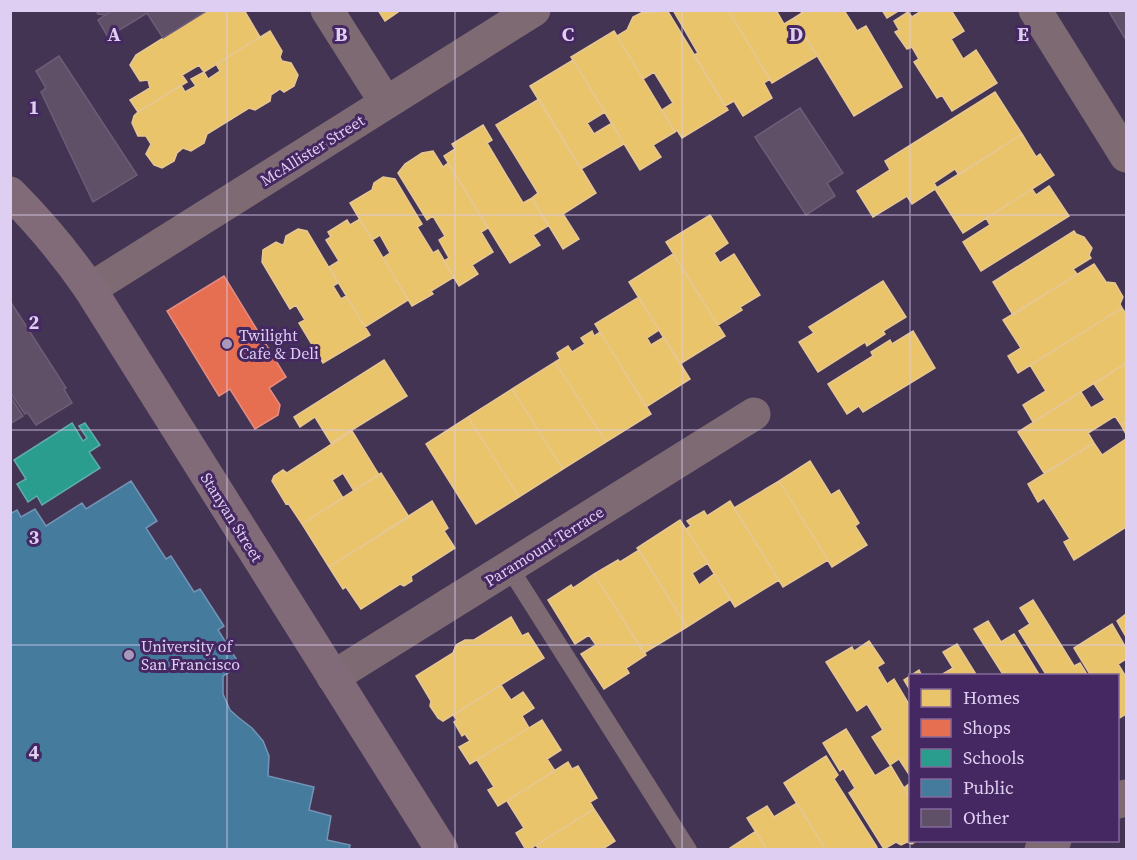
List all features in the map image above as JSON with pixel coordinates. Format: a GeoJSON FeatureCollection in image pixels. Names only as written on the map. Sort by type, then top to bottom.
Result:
{"type":"FeatureCollection","features":[{"type":"Feature","properties":{"kind":"main road","name":"Stanyan Street"},"geometry":{"type":"LineString","coordinates":[[10,193],[69,258],[90,289],[442,849]]}},
{"type":"Feature","properties":{"kind":"street"},"geometry":{"type":"LineString","coordinates":[[327,10],[386,104]]}},
{"type":"Feature","properties":{"kind":"street","name":"McAllister Street"},"geometry":{"type":"LineString","coordinates":[[90,289],[534,10]]}},
{"type":"Feature","properties":{"kind":"street"},"geometry":{"type":"LineString","coordinates":[[1035,10],[1126,156]]}},
{"type":"Feature","properties":{"kind":"street","name":"Paramount Terrace"},"geometry":{"type":"LineString","coordinates":[[333,677],[754,414]]}},
{"type":"Feature","properties":{"kind":"lane"},"geometry":{"type":"LineString","coordinates":[[509,567],[688,849]]}},
{"type":"Feature","properties":{"kind":"building: Homes"},"geometry":{"type":"Polygon","coordinates":[[[208,10],[244,10],[260,37],[204,72],[199,65],[182,75],[187,82],[138,112],[130,100],[150,88],[148,80],[140,81],[130,65],[136,55],[208,10]]]}},
{"type":"Feature","properties":{"kind":"building: Homes"},"geometry":{"type":"Polygon","coordinates":[[[378,10],[401,10],[385,21],[378,10]]]}},
{"type":"Feature","properties":{"kind":"building: Homes"},"geometry":{"type":"Polygon","coordinates":[[[667,10],[728,110],[682,138],[677,130],[675,132],[662,110],[673,103],[654,72],[643,79],[617,36],[627,30],[633,17],[643,12],[667,10]]]}},
{"type":"Feature","properties":{"kind":"building: Homes"},"geometry":{"type":"Polygon","coordinates":[[[673,10],[728,10],[770,79],[764,83],[772,98],[743,116],[734,101],[725,106],[694,55],[698,53],[673,10]]]}},
{"type":"Feature","properties":{"kind":"building: Homes"},"geometry":{"type":"Polygon","coordinates":[[[728,10],[776,10],[784,24],[794,18],[817,56],[772,83],[728,10]]]}},
{"type":"Feature","properties":{"kind":"building: Homes"},"geometry":{"type":"Polygon","coordinates":[[[800,10],[847,10],[845,12],[857,31],[866,26],[902,87],[854,116],[794,18],[802,13],[800,10]]]}},
{"type":"Feature","properties":{"kind":"building: Homes"},"geometry":{"type":"Polygon","coordinates":[[[882,10],[900,10],[887,18],[882,10]]]}},
{"type":"Feature","properties":{"kind":"building: Homes"},"geometry":{"type":"Polygon","coordinates":[[[923,10],[951,10],[964,31],[951,39],[963,59],[976,50],[997,83],[952,111],[942,95],[937,98],[914,62],[919,59],[912,47],[907,49],[895,32],[899,30],[894,21],[908,12],[912,17],[923,10]]]}},
{"type":"Feature","properties":{"kind":"building: Homes"},"geometry":{"type":"Polygon","coordinates":[[[270,31],[282,51],[280,57],[282,61],[291,63],[298,75],[294,86],[284,92],[280,89],[271,95],[270,101],[255,110],[249,108],[207,134],[204,143],[191,151],[183,148],[177,153],[174,161],[162,168],[154,165],[146,154],[151,144],[146,136],[138,136],[132,123],[134,116],[181,85],[185,92],[196,86],[191,79],[204,72],[208,79],[220,71],[216,64],[270,31]]]}},
{"type":"Feature","properties":{"kind":"building: Homes"},"geometry":{"type":"Polygon","coordinates":[[[614,31],[675,132],[653,145],[661,157],[640,170],[571,57],[614,31]]]}},
{"type":"Feature","properties":{"kind":"building: Homes"},"geometry":{"type":"Polygon","coordinates":[[[573,60],[605,112],[587,123],[594,134],[612,123],[624,144],[581,169],[530,86],[573,60]]]}},
{"type":"Feature","properties":{"kind":"building: Homes"},"geometry":{"type":"Polygon","coordinates":[[[995,92],[1022,134],[959,175],[955,169],[934,183],[937,188],[912,204],[907,196],[873,217],[857,191],[890,170],[885,161],[995,92]]]}},
{"type":"Feature","properties":{"kind":"building: Homes"},"geometry":{"type":"Polygon","coordinates":[[[539,99],[596,193],[563,214],[579,239],[563,249],[532,198],[538,193],[496,125],[539,99]]]}},
{"type":"Feature","properties":{"kind":"building: Homes"},"geometry":{"type":"Polygon","coordinates":[[[483,125],[492,140],[487,143],[523,203],[532,198],[548,226],[533,235],[540,245],[510,263],[444,156],[455,149],[452,144],[483,125]]]}},
{"type":"Feature","properties":{"kind":"building: Homes"},"geometry":{"type":"Polygon","coordinates":[[[1022,134],[1036,157],[1040,154],[1054,175],[963,233],[935,189],[1022,134]]]}},
{"type":"Feature","properties":{"kind":"building: Homes"},"geometry":{"type":"Polygon","coordinates":[[[433,151],[443,167],[448,163],[488,228],[481,232],[493,252],[472,265],[478,274],[459,286],[444,261],[449,258],[439,240],[445,236],[433,216],[427,220],[398,173],[405,164],[422,153],[433,151]]]}},
{"type":"Feature","properties":{"kind":"building: Homes"},"geometry":{"type":"Polygon","coordinates":[[[383,177],[395,179],[422,224],[417,227],[433,253],[438,250],[454,277],[431,291],[433,294],[412,306],[383,258],[390,253],[380,235],[372,240],[350,203],[372,190],[374,183],[383,177]]]}},
{"type":"Feature","properties":{"kind":"building: Homes"},"geometry":{"type":"Polygon","coordinates":[[[1049,186],[1069,216],[981,271],[963,242],[990,225],[986,218],[1032,189],[1036,195],[1049,186]]]}},
{"type":"Feature","properties":{"kind":"building: Homes"},"geometry":{"type":"Polygon","coordinates":[[[710,215],[728,243],[714,253],[720,263],[734,254],[760,295],[740,307],[742,310],[718,325],[666,242],[710,215]]]}},
{"type":"Feature","properties":{"kind":"building: Homes"},"geometry":{"type":"Polygon","coordinates":[[[360,219],[408,300],[365,327],[329,267],[339,261],[326,240],[331,237],[328,232],[347,220],[350,225],[360,219]]]}},
{"type":"Feature","properties":{"kind":"building: Homes"},"geometry":{"type":"Polygon","coordinates":[[[298,229],[307,231],[338,283],[333,286],[341,299],[346,296],[370,335],[323,363],[299,323],[305,320],[296,305],[290,309],[262,262],[263,250],[276,242],[284,244],[286,236],[298,229]]]}},
{"type":"Feature","properties":{"kind":"building: Homes"},"geometry":{"type":"Polygon","coordinates":[[[1074,231],[1084,237],[1092,248],[1089,255],[1091,258],[1073,269],[1077,274],[1013,315],[993,282],[1074,231]]]}},
{"type":"Feature","properties":{"kind":"building: Homes"},"geometry":{"type":"Polygon","coordinates":[[[673,254],[725,336],[680,364],[629,282],[673,254]]]}},
{"type":"Feature","properties":{"kind":"building: Homes"},"geometry":{"type":"Polygon","coordinates":[[[1094,264],[1106,282],[1115,283],[1123,297],[1120,304],[1122,308],[1018,373],[1008,356],[1021,348],[1003,320],[1094,264]]]}},
{"type":"Feature","properties":{"kind":"building: Homes"},"geometry":{"type":"Polygon","coordinates":[[[883,281],[906,317],[883,331],[885,334],[867,346],[865,342],[818,372],[799,342],[814,333],[809,327],[883,281]]]}},
{"type":"Feature","properties":{"kind":"building: Homes"},"geometry":{"type":"Polygon","coordinates":[[[639,297],[659,330],[647,338],[651,345],[664,337],[690,379],[646,407],[595,324],[639,297]]]}},
{"type":"Feature","properties":{"kind":"building: Homes"},"geometry":{"type":"Polygon","coordinates":[[[1122,308],[1126,314],[1126,363],[1033,422],[1023,405],[1046,391],[1030,365],[1122,308]]]}},
{"type":"Feature","properties":{"kind":"building: Homes"},"geometry":{"type":"Polygon","coordinates":[[[592,331],[594,336],[600,332],[651,414],[606,442],[555,362],[560,359],[557,353],[568,346],[572,352],[585,344],[581,338],[592,331]]]}},
{"type":"Feature","properties":{"kind":"building: Homes"},"geometry":{"type":"Polygon","coordinates":[[[913,331],[935,368],[863,412],[859,406],[847,414],[828,384],[873,356],[871,352],[890,340],[892,344],[913,331]]]}},
{"type":"Feature","properties":{"kind":"building: Homes"},"geometry":{"type":"Polygon","coordinates":[[[384,360],[407,396],[331,443],[315,417],[300,427],[294,417],[384,360]]]}},
{"type":"Feature","properties":{"kind":"building: Homes"},"geometry":{"type":"Polygon","coordinates":[[[555,362],[606,442],[563,469],[512,389],[555,362]]]}},
{"type":"Feature","properties":{"kind":"building: Homes"},"geometry":{"type":"Polygon","coordinates":[[[1126,363],[1126,422],[1121,425],[1115,416],[1088,433],[1094,443],[1044,473],[1018,432],[1081,392],[1091,408],[1105,400],[1094,384],[1126,363]]]}},
{"type":"Feature","properties":{"kind":"building: Homes"},"geometry":{"type":"Polygon","coordinates":[[[512,389],[563,469],[519,497],[468,417],[512,389]]]}},
{"type":"Feature","properties":{"kind":"building: Homes"},"geometry":{"type":"Polygon","coordinates":[[[468,417],[519,497],[476,524],[426,444],[468,417]]]}},
{"type":"Feature","properties":{"kind":"building: Homes"},"geometry":{"type":"Polygon","coordinates":[[[1126,422],[1126,434],[1121,425],[1126,422]]]}},
{"type":"Feature","properties":{"kind":"building: Homes"},"geometry":{"type":"Polygon","coordinates":[[[352,431],[379,475],[354,491],[343,473],[332,480],[343,498],[302,524],[272,481],[274,476],[283,470],[287,473],[352,431]]]}},
{"type":"Feature","properties":{"kind":"building: Homes"},"geometry":{"type":"Polygon","coordinates":[[[1126,439],[1126,527],[1074,560],[1064,542],[1070,539],[1044,498],[1038,502],[1028,484],[1094,443],[1102,455],[1126,439]]]}},
{"type":"Feature","properties":{"kind":"building: Homes"},"geometry":{"type":"Polygon","coordinates":[[[810,461],[831,495],[839,490],[859,523],[855,526],[867,545],[832,567],[779,481],[810,461]]]}},
{"type":"Feature","properties":{"kind":"building: Homes"},"geometry":{"type":"Polygon","coordinates":[[[381,473],[409,517],[329,567],[302,524],[381,473]]]}},
{"type":"Feature","properties":{"kind":"building: Homes"},"geometry":{"type":"Polygon","coordinates":[[[779,481],[828,560],[783,587],[734,508],[779,481]]]}},
{"type":"Feature","properties":{"kind":"building: Homes"},"geometry":{"type":"Polygon","coordinates":[[[432,501],[448,528],[444,531],[455,548],[411,576],[412,581],[404,586],[400,584],[361,609],[346,587],[343,589],[329,567],[432,501]]]}},
{"type":"Feature","properties":{"kind":"building: Homes"},"geometry":{"type":"Polygon","coordinates":[[[730,501],[779,580],[735,607],[686,529],[691,526],[687,521],[704,511],[707,516],[730,501]]]}},
{"type":"Feature","properties":{"kind":"building: Homes"},"geometry":{"type":"Polygon","coordinates":[[[680,520],[708,563],[692,573],[699,585],[714,574],[731,599],[687,627],[637,548],[680,520]]]}},
{"type":"Feature","properties":{"kind":"building: Homes"},"geometry":{"type":"Polygon","coordinates":[[[639,550],[687,627],[644,653],[594,574],[639,550]]]}},
{"type":"Feature","properties":{"kind":"building: Homes"},"geometry":{"type":"Polygon","coordinates":[[[594,574],[646,655],[626,668],[629,673],[604,689],[581,654],[596,645],[589,635],[575,644],[548,600],[571,585],[573,588],[594,574]]]}},
{"type":"Feature","properties":{"kind":"building: Homes"},"geometry":{"type":"Polygon","coordinates":[[[1033,600],[1074,666],[1080,663],[1087,674],[1046,674],[1019,631],[1030,624],[1020,608],[1033,600]]]}},
{"type":"Feature","properties":{"kind":"building: Homes"},"geometry":{"type":"Polygon","coordinates":[[[1126,614],[1126,637],[1117,621],[1126,614]]]}},
{"type":"Feature","properties":{"kind":"building: Homes"},"geometry":{"type":"Polygon","coordinates":[[[511,617],[522,636],[528,633],[544,658],[443,721],[438,718],[416,676],[453,653],[456,645],[465,640],[474,640],[511,617]]]}},
{"type":"Feature","properties":{"kind":"building: Homes"},"geometry":{"type":"Polygon","coordinates":[[[988,621],[1001,642],[1014,634],[1039,674],[1003,674],[974,629],[988,621]]]}},
{"type":"Feature","properties":{"kind":"building: Homes"},"geometry":{"type":"Polygon","coordinates":[[[1112,624],[1126,648],[1126,659],[1118,664],[1126,677],[1126,714],[1119,718],[1119,674],[1090,674],[1074,648],[1112,624]]]}},
{"type":"Feature","properties":{"kind":"building: Homes"},"geometry":{"type":"Polygon","coordinates":[[[869,641],[884,663],[877,667],[887,684],[894,679],[909,704],[909,774],[899,759],[890,765],[872,737],[883,730],[867,704],[857,711],[826,662],[852,647],[854,651],[869,641]]]}},
{"type":"Feature","properties":{"kind":"building: Homes"},"geometry":{"type":"Polygon","coordinates":[[[957,644],[976,674],[943,674],[953,668],[943,652],[957,644]]]}},
{"type":"Feature","properties":{"kind":"building: Homes"},"geometry":{"type":"Polygon","coordinates":[[[909,677],[909,688],[904,680],[909,677]]]}},
{"type":"Feature","properties":{"kind":"building: Homes"},"geometry":{"type":"Polygon","coordinates":[[[501,685],[511,700],[523,692],[534,708],[522,716],[529,728],[470,764],[459,747],[470,741],[465,734],[462,736],[454,722],[457,720],[453,715],[501,685]]]}},
{"type":"Feature","properties":{"kind":"building: Homes"},"geometry":{"type":"Polygon","coordinates":[[[542,720],[561,750],[547,759],[555,771],[498,806],[488,790],[494,787],[477,760],[542,720]]]}},
{"type":"Feature","properties":{"kind":"building: Homes"},"geometry":{"type":"Polygon","coordinates":[[[846,729],[875,776],[891,766],[909,796],[909,842],[915,842],[901,845],[896,842],[884,849],[849,793],[855,788],[843,768],[840,771],[823,743],[846,729]]]}},
{"type":"Feature","properties":{"kind":"building: Homes"},"geometry":{"type":"Polygon","coordinates":[[[826,756],[838,775],[834,779],[877,847],[873,850],[826,850],[784,783],[826,756]]]}},
{"type":"Feature","properties":{"kind":"building: Homes"},"geometry":{"type":"Polygon","coordinates":[[[568,762],[572,769],[578,766],[597,798],[590,802],[594,809],[526,850],[516,833],[524,828],[507,801],[568,762]]]}},
{"type":"Feature","properties":{"kind":"building: Homes"},"geometry":{"type":"Polygon","coordinates":[[[909,784],[909,796],[904,788],[909,784]]]}},
{"type":"Feature","properties":{"kind":"building: Homes"},"geometry":{"type":"Polygon","coordinates":[[[797,803],[826,850],[767,850],[747,818],[767,806],[774,817],[797,803]]]}},
{"type":"Feature","properties":{"kind":"building: Homes"},"geometry":{"type":"Polygon","coordinates":[[[594,809],[615,841],[604,848],[605,850],[539,850],[536,845],[594,809]]]}},
{"type":"Feature","properties":{"kind":"building: Homes"},"geometry":{"type":"Polygon","coordinates":[[[756,831],[767,850],[727,850],[756,831]]]}},
{"type":"Feature","properties":{"kind":"building: Shops","name":"Twilight Cafe & Deli"},"geometry":{"type":"Polygon","coordinates":[[[224,276],[286,377],[269,388],[280,405],[278,415],[255,429],[230,389],[219,396],[167,311],[224,276]]]}},
{"type":"Feature","properties":{"kind":"building: Schools"},"geometry":{"type":"Polygon","coordinates":[[[72,423],[83,441],[87,438],[79,426],[85,423],[100,445],[89,452],[100,468],[42,505],[37,496],[28,502],[17,484],[26,479],[14,460],[72,423]]]}},
{"type":"Feature","properties":{"kind":"building: Public","name":"University of San Francisco"},"geometry":{"type":"Polygon","coordinates":[[[131,481],[157,521],[146,528],[166,559],[171,556],[194,592],[200,589],[224,626],[218,630],[240,665],[223,676],[223,694],[230,710],[252,728],[263,741],[269,756],[268,776],[314,787],[309,810],[331,816],[327,840],[350,845],[349,850],[10,850],[10,514],[17,510],[21,517],[35,509],[46,526],[82,503],[86,509],[131,481]]]}},
{"type":"Feature","properties":{"kind":"building: Other"},"geometry":{"type":"Polygon","coordinates":[[[96,10],[113,10],[106,15],[98,14],[96,10]]]}},
{"type":"Feature","properties":{"kind":"building: Other"},"geometry":{"type":"Polygon","coordinates":[[[113,10],[208,10],[163,38],[147,13],[108,37],[98,20],[113,10]]]}},
{"type":"Feature","properties":{"kind":"building: Other"},"geometry":{"type":"Polygon","coordinates":[[[1108,10],[1126,10],[1126,40],[1108,10]]]}},
{"type":"Feature","properties":{"kind":"building: Other"},"geometry":{"type":"Polygon","coordinates":[[[59,56],[137,175],[93,202],[41,92],[46,88],[36,71],[59,56]]]}},
{"type":"Feature","properties":{"kind":"building: Other"},"geometry":{"type":"Polygon","coordinates":[[[800,108],[843,173],[827,183],[835,196],[806,215],[755,137],[800,108]]]}},
{"type":"Feature","properties":{"kind":"building: Other"},"geometry":{"type":"Polygon","coordinates":[[[10,301],[66,388],[64,389],[72,403],[36,425],[27,412],[25,414],[10,392],[10,301]]]}},
{"type":"Feature","properties":{"kind":"building: Other"},"geometry":{"type":"Polygon","coordinates":[[[10,396],[23,416],[10,424],[10,396]]]}},
{"type":"Feature","properties":{"kind":"place","name":"Twilight Cafe & Deli"},"geometry":{"type":"Point","coordinates":[227,344]}},
{"type":"Feature","properties":{"kind":"place","name":"University of San Francisco"},"geometry":{"type":"Point","coordinates":[129,655]}}]}
